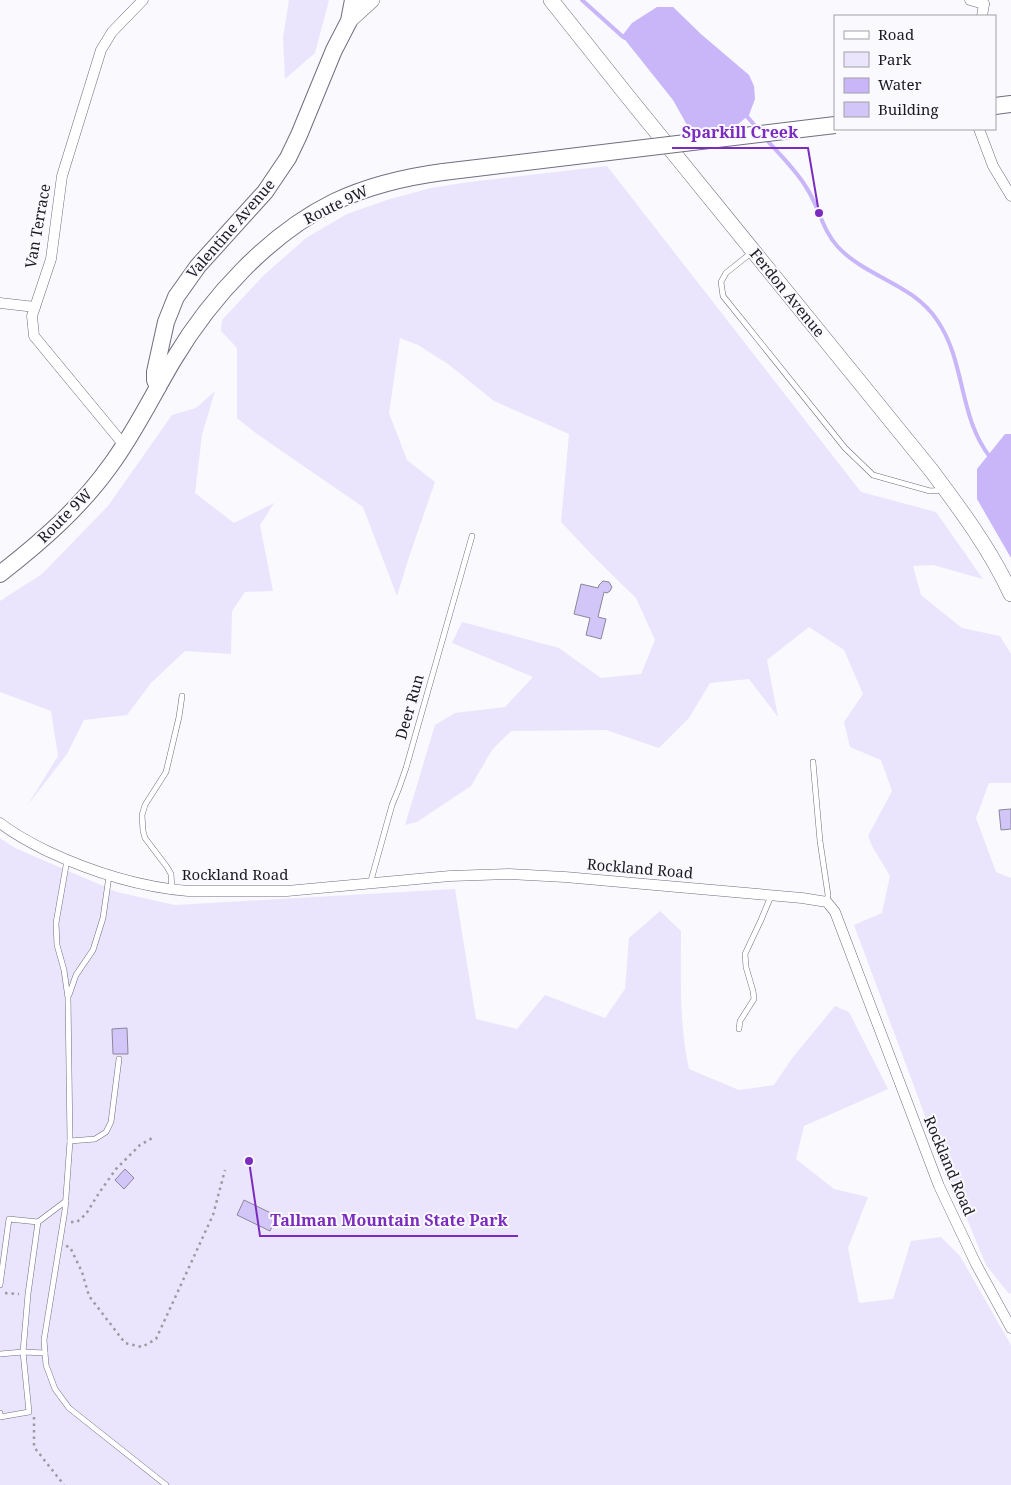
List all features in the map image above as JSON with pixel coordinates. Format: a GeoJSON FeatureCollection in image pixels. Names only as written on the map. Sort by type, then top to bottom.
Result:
{"type":"FeatureCollection","features":[{"type":"Feature","properties":{"kind":"main road"},"geometry":{"type":"LineString","coordinates":[[349,21],[353,0]]}},
{"type":"Feature","properties":{"kind":"main road","name":"Valentine Avenue"},"geometry":{"type":"LineString","coordinates":[[158,387],[155,380],[155,372],[166,322],[176,297],[191,274],[265,192],[281,170],[299,135],[334,50],[349,21]]}},
{"type":"Feature","properties":{"kind":"main road"},"geometry":{"type":"LineString","coordinates":[[996,106],[1011,104]]}},
{"type":"Feature","properties":{"kind":"main road","name":"Route 9W"},"geometry":{"type":"LineString","coordinates":[[0,574],[49,534],[82,502],[112,464],[184,342],[212,304],[251,262],[286,232],[321,209],[352,194],[398,180],[443,172],[834,125]]}},
{"type":"Feature","properties":{"kind":"street","name":"Van Terrace"},"geometry":{"type":"LineString","coordinates":[[124,445],[34,336],[32,316],[51,259],[62,176],[101,50],[112,32],[143,0]]}},
{"type":"Feature","properties":{"kind":"street","name":"Valentine Avenue"},"geometry":{"type":"LineString","coordinates":[[349,21],[372,0]]}},
{"type":"Feature","properties":{"kind":"street","name":"Ferdon Avenue"},"geometry":{"type":"LineString","coordinates":[[551,0],[916,451],[946,490],[991,555],[1011,594]]}},
{"type":"Feature","properties":{"kind":"street"},"geometry":{"type":"LineString","coordinates":[[970,0],[987,2],[982,15]]}},
{"type":"Feature","properties":{"kind":"street"},"geometry":{"type":"LineString","coordinates":[[979,130],[993,166],[1011,196]]}},
{"type":"Feature","properties":{"kind":"street"},"geometry":{"type":"LineString","coordinates":[[0,303],[35,307]]}},
{"type":"Feature","properties":{"kind":"street","name":"Rockland Road"},"geometry":{"type":"LineString","coordinates":[[0,823],[32,843],[67,860],[109,876],[144,886],[172,890],[288,891],[450,876],[509,874],[771,895],[827,902],[835,912],[939,1186],[976,1264],[1011,1328]]}},
{"type":"Feature","properties":{"kind":"lane"},"geometry":{"type":"LineString","coordinates":[[754,251],[726,273],[720,282],[722,296],[845,448],[873,475],[930,491],[946,490]]}},
{"type":"Feature","properties":{"kind":"lane","name":"Deer Run"},"geometry":{"type":"LineString","coordinates":[[370,884],[392,805],[406,768],[472,536]]}},
{"type":"Feature","properties":{"kind":"lane"},"geometry":{"type":"LineString","coordinates":[[172,890],[171,874],[145,838],[142,816],[145,805],[166,772],[182,696]]}},
{"type":"Feature","properties":{"kind":"lane"},"geometry":{"type":"LineString","coordinates":[[814,762],[820,841],[828,896],[827,902]]}},
{"type":"Feature","properties":{"kind":"lane"},"geometry":{"type":"LineString","coordinates":[[67,860],[56,924],[57,945],[64,970],[68,998],[70,1140],[66,1201],[44,1340],[46,1365],[55,1389],[69,1408],[166,1485]]}},
{"type":"Feature","properties":{"kind":"lane"},"geometry":{"type":"LineString","coordinates":[[68,998],[76,974],[93,950],[103,918],[109,876]]}},
{"type":"Feature","properties":{"kind":"lane"},"geometry":{"type":"LineString","coordinates":[[739,1029],[740,1021],[754,999],[746,967],[745,954],[771,895]]}},
{"type":"Feature","properties":{"kind":"lane"},"geometry":{"type":"LineString","coordinates":[[70,1140],[95,1139],[106,1132],[111,1122],[119,1059]]}},
{"type":"Feature","properties":{"kind":"lane"},"geometry":{"type":"LineString","coordinates":[[0,1285],[9,1219],[38,1222],[66,1201]]}},
{"type":"Feature","properties":{"kind":"lane"},"geometry":{"type":"LineString","coordinates":[[0,1413],[0,1417],[29,1412],[23,1352],[28,1294],[38,1222]]}},
{"type":"Feature","properties":{"kind":"lane"},"geometry":{"type":"LineString","coordinates":[[0,1354],[45,1353]]}},
{"type":"Feature","properties":{"kind":"path"},"geometry":{"type":"LineString","coordinates":[[63,1222],[77,1222],[86,1214],[116,1170],[140,1145],[154,1137]]}},
{"type":"Feature","properties":{"kind":"path"},"geometry":{"type":"LineString","coordinates":[[59,1244],[70,1247],[82,1272],[89,1296],[125,1344],[142,1348],[156,1339],[213,1214],[225,1170]]}},
{"type":"Feature","properties":{"kind":"path"},"geometry":{"type":"LineString","coordinates":[[34,1416],[34,1447],[64,1485]]}},
{"type":"Feature","properties":{"kind":"green space"},"geometry":{"type":"Polygon","coordinates":[[[289,0],[329,0],[315,53],[285,79],[283,37],[289,0]]]}},
{"type":"Feature","properties":{"kind":"green space"},"geometry":{"type":"Polygon","coordinates":[[[607,166],[861,492],[936,512],[983,579],[933,565],[913,566],[921,595],[962,628],[1000,636],[1011,654],[1011,783],[989,783],[976,818],[996,872],[1011,878],[1011,1293],[1009,1294],[986,1265],[931,1132],[854,925],[882,913],[890,876],[868,836],[892,791],[881,760],[850,747],[844,722],[863,694],[844,650],[809,627],[767,660],[778,717],[749,679],[710,683],[689,718],[659,748],[606,730],[511,731],[492,750],[471,786],[417,822],[405,825],[435,725],[455,713],[505,707],[533,677],[452,643],[462,622],[559,648],[601,678],[641,674],[655,640],[636,598],[561,522],[569,434],[494,401],[448,364],[418,345],[400,338],[389,413],[407,460],[435,482],[397,596],[363,507],[257,434],[237,418],[237,348],[221,331],[222,320],[264,275],[306,238],[347,214],[390,199],[431,188],[607,166]]]}},
{"type":"Feature","properties":{"kind":"green space"},"geometry":{"type":"Polygon","coordinates":[[[215,391],[202,435],[195,493],[234,523],[274,503],[260,525],[273,591],[245,592],[232,611],[231,654],[185,651],[151,683],[127,715],[84,720],[67,754],[27,806],[58,756],[51,711],[0,692],[0,601],[42,574],[108,506],[172,415],[196,408],[215,391]]]}},
{"type":"Feature","properties":{"kind":"green space"},"geometry":{"type":"Polygon","coordinates":[[[0,838],[15,848],[117,892],[175,905],[455,889],[476,1019],[517,1029],[545,995],[605,1018],[625,989],[629,938],[660,911],[681,931],[682,1018],[689,1069],[739,1090],[774,1085],[793,1057],[835,1006],[849,1012],[888,1089],[804,1126],[796,1159],[834,1189],[868,1197],[848,1248],[859,1303],[893,1299],[911,1241],[941,1237],[960,1256],[1011,1345],[1011,1485],[0,1485],[0,838]]]}},
{"type":"Feature","properties":{"kind":"water"},"geometry":{"type":"Polygon","coordinates":[[[657,7],[673,7],[702,35],[749,75],[754,86],[755,99],[749,115],[737,125],[721,133],[701,134],[687,125],[673,100],[622,36],[632,23],[657,7]]]}},
{"type":"Feature","properties":{"kind":"water"},"geometry":{"type":"Polygon","coordinates":[[[1005,434],[1011,434],[1011,558],[977,499],[977,469],[1005,434]]]}},
{"type":"Feature","properties":{"kind":"building"},"geometry":{"type":"Polygon","coordinates":[[[603,581],[609,582],[612,587],[607,593],[604,592],[598,617],[606,619],[601,639],[586,635],[590,618],[574,614],[581,584],[598,588],[603,581]]]}},
{"type":"Feature","properties":{"kind":"building"},"geometry":{"type":"Polygon","coordinates":[[[1011,809],[1011,829],[1001,830],[999,810],[1011,809]]]}},
{"type":"Feature","properties":{"kind":"building"},"geometry":{"type":"Polygon","coordinates":[[[127,1028],[128,1054],[113,1054],[112,1029],[127,1028]]]}},
{"type":"Feature","properties":{"kind":"building"},"geometry":{"type":"Polygon","coordinates":[[[125,1169],[134,1178],[124,1189],[115,1180],[125,1169]]]}},
{"type":"Feature","properties":{"kind":"building"},"geometry":{"type":"Polygon","coordinates":[[[244,1200],[277,1216],[270,1231],[237,1215],[244,1200]]]}},
{"type":"Feature","properties":{"kind":"waterway"},"geometry":{"type":"LineString","coordinates":[[582,0],[625,38]]}},
{"type":"Feature","properties":{"kind":"waterway"},"geometry":{"type":"LineString","coordinates":[[744,113],[757,128]]}},
{"type":"Feature","properties":{"kind":"waterway"},"geometry":{"type":"LineString","coordinates":[[765,138],[802,180],[828,233],[838,247],[862,266],[915,297],[937,320],[953,353],[972,424],[990,457]]}},
{"type":"Feature","properties":{"kind":"place","name":"Sparkill Creek"},"geometry":{"type":"Point","coordinates":[819,213]}},
{"type":"Feature","properties":{"kind":"place","name":"Tallman Mountain State Park"},"geometry":{"type":"Point","coordinates":[249,1161]}}]}
